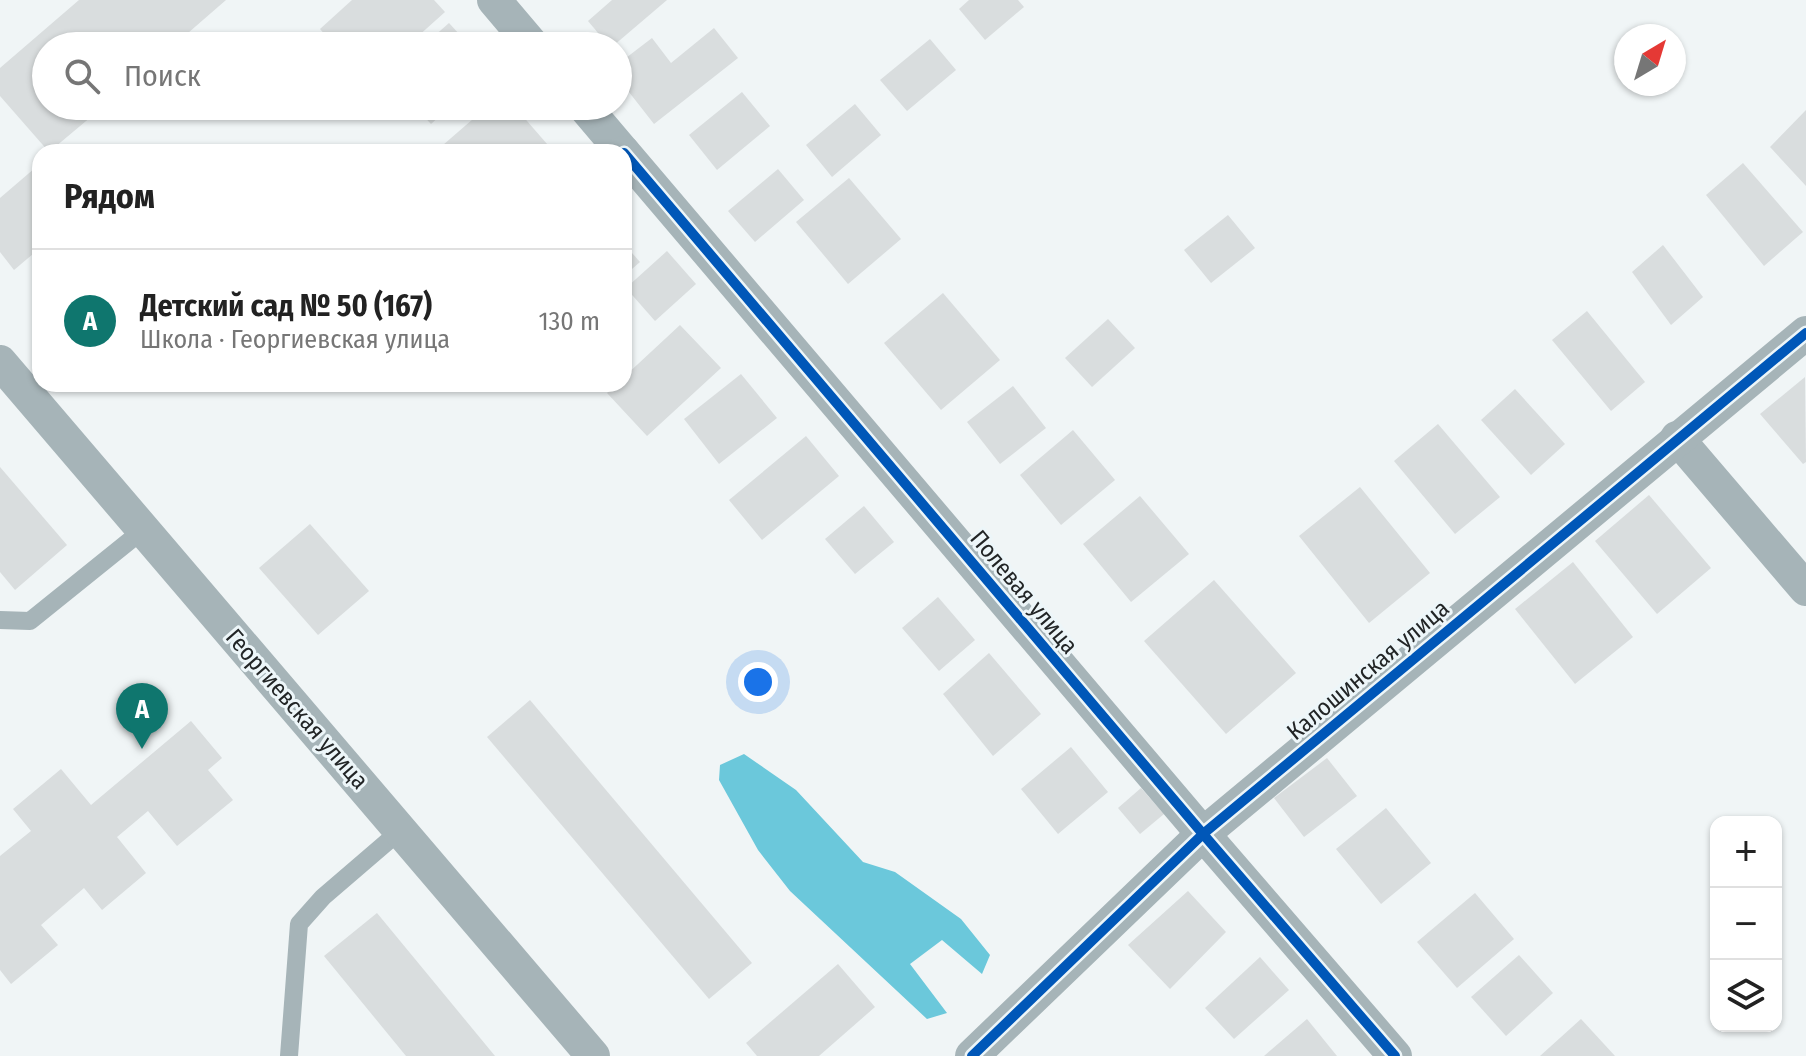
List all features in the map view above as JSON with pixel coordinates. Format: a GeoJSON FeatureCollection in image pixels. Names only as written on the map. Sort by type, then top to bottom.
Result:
{"type":"FeatureCollection","features":[{"type":"Feature","properties":{"kind":"street"},"geometry":{"type":"LineString","coordinates":[[494,0],[521,32]]}},
{"type":"Feature","properties":{"kind":"street","name":"Полевая улица"},"geometry":{"type":"LineString","coordinates":[[596,120],[617,144]]}},
{"type":"Feature","properties":{"kind":"street","name":"Полевая улица"},"geometry":{"type":"LineString","coordinates":[[632,161],[1395,1056]]}},
{"type":"Feature","properties":{"kind":"street","name":"Калошинская улица"},"geometry":{"type":"LineString","coordinates":[[972,1056],[1203,834],[1806,333]]}},
{"type":"Feature","properties":{"kind":"street","name":"Георгиевская улица"},"geometry":{"type":"LineString","coordinates":[[0,362],[593,1056]]}},
{"type":"Feature","properties":{"kind":"street"},"geometry":{"type":"LineString","coordinates":[[1677,438],[1806,589]]}},
{"type":"Feature","properties":{"kind":"lane"},"geometry":{"type":"LineString","coordinates":[[0,620],[30,621],[143,530]]}},
{"type":"Feature","properties":{"kind":"lane"},"geometry":{"type":"LineString","coordinates":[[289,1056],[299,924],[323,897],[401,830]]}},
{"type":"Feature","properties":{"kind":"water"},"geometry":{"type":"Polygon","coordinates":[[[744,754],[796,790],[863,862],[895,872],[961,919],[990,955],[982,974],[942,940],[910,964],[947,1013],[927,1019],[790,891],[758,850],[719,780],[720,765],[744,754]]]}},
{"type":"Feature","properties":{"kind":"building"},"geometry":{"type":"Polygon","coordinates":[[[79,0],[226,0],[189,32],[42,32],[79,0]]]}},
{"type":"Feature","properties":{"kind":"building"},"geometry":{"type":"Polygon","coordinates":[[[352,0],[434,0],[445,12],[423,32],[323,32],[320,29],[352,0]]]}},
{"type":"Feature","properties":{"kind":"building"},"geometry":{"type":"Polygon","coordinates":[[[612,0],[667,0],[629,32],[597,32],[588,21],[612,0]]]}},
{"type":"Feature","properties":{"kind":"building"},"geometry":{"type":"Polygon","coordinates":[[[969,0],[1018,0],[1024,7],[985,40],[959,9],[969,0]]]}},
{"type":"Feature","properties":{"kind":"building"},"geometry":{"type":"Polygon","coordinates":[[[449,23],[457,32],[439,32],[449,23]]]}},
{"type":"Feature","properties":{"kind":"building"},"geometry":{"type":"Polygon","coordinates":[[[714,28],[738,58],[654,124],[632,96],[632,53],[652,38],[671,63],[714,28]]]}},
{"type":"Feature","properties":{"kind":"building"},"geometry":{"type":"Polygon","coordinates":[[[930,39],[956,70],[907,111],[880,80],[930,39]]]}},
{"type":"Feature","properties":{"kind":"building"},"geometry":{"type":"Polygon","coordinates":[[[32,40],[32,120],[87,120],[59,144],[42,144],[0,96],[0,68],[32,40]]]}},
{"type":"Feature","properties":{"kind":"building"},"geometry":{"type":"Polygon","coordinates":[[[742,92],[770,126],[717,170],[689,135],[742,92]]]}},
{"type":"Feature","properties":{"kind":"building"},"geometry":{"type":"Polygon","coordinates":[[[855,104],[881,135],[832,177],[806,145],[855,104]]]}},
{"type":"Feature","properties":{"kind":"building"},"geometry":{"type":"Polygon","coordinates":[[[1806,110],[1806,186],[1770,147],[1806,110]]]}},
{"type":"Feature","properties":{"kind":"building"},"geometry":{"type":"Polygon","coordinates":[[[472,120],[526,120],[547,144],[444,144],[472,120]]]}},
{"type":"Feature","properties":{"kind":"building"},"geometry":{"type":"Polygon","coordinates":[[[1743,163],[1803,232],[1764,266],[1706,195],[1743,163]]]}},
{"type":"Feature","properties":{"kind":"building"},"geometry":{"type":"Polygon","coordinates":[[[778,169],[804,200],[755,242],[728,211],[778,169]]]}},
{"type":"Feature","properties":{"kind":"building"},"geometry":{"type":"Polygon","coordinates":[[[32,171],[32,255],[14,270],[0,252],[0,198],[32,171]]]}},
{"type":"Feature","properties":{"kind":"building"},"geometry":{"type":"Polygon","coordinates":[[[849,178],[901,239],[848,284],[796,222],[849,178]]]}},
{"type":"Feature","properties":{"kind":"building"},"geometry":{"type":"Polygon","coordinates":[[[1228,215],[1255,248],[1211,283],[1184,250],[1228,215]]]}},
{"type":"Feature","properties":{"kind":"building"},"geometry":{"type":"Polygon","coordinates":[[[1663,245],[1703,297],[1671,325],[1632,272],[1663,245]]]}},
{"type":"Feature","properties":{"kind":"building"},"geometry":{"type":"Polygon","coordinates":[[[667,251],[696,284],[655,321],[632,295],[632,283],[667,251]]]}},
{"type":"Feature","properties":{"kind":"building"},"geometry":{"type":"Polygon","coordinates":[[[632,253],[640,262],[632,269],[632,253]]]}},
{"type":"Feature","properties":{"kind":"building"},"geometry":{"type":"Polygon","coordinates":[[[943,293],[1000,360],[941,410],[884,343],[943,293]]]}},
{"type":"Feature","properties":{"kind":"building"},"geometry":{"type":"Polygon","coordinates":[[[1587,311],[1645,382],[1611,411],[1552,340],[1587,311]]]}},
{"type":"Feature","properties":{"kind":"building"},"geometry":{"type":"Polygon","coordinates":[[[1108,319],[1135,348],[1092,387],[1065,358],[1108,319]]]}},
{"type":"Feature","properties":{"kind":"building"},"geometry":{"type":"Polygon","coordinates":[[[680,325],[721,368],[647,436],[607,393],[632,392],[632,370],[680,325]]]}},
{"type":"Feature","properties":{"kind":"building"},"geometry":{"type":"Polygon","coordinates":[[[741,374],[777,418],[719,464],[684,419],[741,374]]]}},
{"type":"Feature","properties":{"kind":"building"},"geometry":{"type":"Polygon","coordinates":[[[1805,377],[1806,462],[1803,464],[1760,414],[1805,377]]]}},
{"type":"Feature","properties":{"kind":"building"},"geometry":{"type":"Polygon","coordinates":[[[1013,386],[1046,428],[1000,464],[967,422],[1013,386]]]}},
{"type":"Feature","properties":{"kind":"building"},"geometry":{"type":"Polygon","coordinates":[[[1515,389],[1565,444],[1531,475],[1481,420],[1515,389]]]}},
{"type":"Feature","properties":{"kind":"building"},"geometry":{"type":"Polygon","coordinates":[[[1438,424],[1500,497],[1455,534],[1394,461],[1438,424]]]}},
{"type":"Feature","properties":{"kind":"building"},"geometry":{"type":"Polygon","coordinates":[[[1073,430],[1115,480],[1061,525],[1020,475],[1073,430]]]}},
{"type":"Feature","properties":{"kind":"building"},"geometry":{"type":"Polygon","coordinates":[[[806,436],[839,476],[762,540],[729,500],[806,436]]]}},
{"type":"Feature","properties":{"kind":"building"},"geometry":{"type":"Polygon","coordinates":[[[0,467],[67,545],[15,590],[0,572],[0,467]]]}},
{"type":"Feature","properties":{"kind":"building"},"geometry":{"type":"Polygon","coordinates":[[[1360,487],[1430,573],[1369,623],[1299,536],[1360,487]]]}},
{"type":"Feature","properties":{"kind":"building"},"geometry":{"type":"Polygon","coordinates":[[[1649,495],[1711,568],[1657,614],[1595,541],[1649,495]]]}},
{"type":"Feature","properties":{"kind":"building"},"geometry":{"type":"Polygon","coordinates":[[[1140,496],[1189,554],[1131,602],[1083,544],[1140,496]]]}},
{"type":"Feature","properties":{"kind":"building"},"geometry":{"type":"Polygon","coordinates":[[[864,506],[894,542],[855,574],[825,539],[864,506]]]}},
{"type":"Feature","properties":{"kind":"building"},"geometry":{"type":"Polygon","coordinates":[[[310,524],[369,591],[318,635],[259,568],[310,524]]]}},
{"type":"Feature","properties":{"kind":"building"},"geometry":{"type":"Polygon","coordinates":[[[1573,562],[1633,637],[1575,684],[1515,609],[1573,562]]]}},
{"type":"Feature","properties":{"kind":"building"},"geometry":{"type":"Polygon","coordinates":[[[1214,580],[1296,673],[1226,734],[1144,641],[1214,580]]]}},
{"type":"Feature","properties":{"kind":"building"},"geometry":{"type":"Polygon","coordinates":[[[938,597],[975,640],[939,671],[902,628],[938,597]]]}},
{"type":"Feature","properties":{"kind":"building"},"geometry":{"type":"Polygon","coordinates":[[[989,653],[1041,714],[993,756],[943,694],[989,653]]]}},
{"type":"Feature","properties":{"kind":"building"},"geometry":{"type":"Polygon","coordinates":[[[530,700],[752,963],[709,999],[487,737],[530,700]]]}},
{"type":"Feature","properties":{"kind":"building"},"geometry":{"type":"Polygon","coordinates":[[[191,721],[222,758],[208,770],[233,800],[177,846],[148,811],[117,837],[146,873],[102,910],[84,888],[41,925],[58,945],[11,984],[0,970],[0,856],[31,831],[13,809],[61,769],[91,805],[191,721]]]}},
{"type":"Feature","properties":{"kind":"building"},"geometry":{"type":"Polygon","coordinates":[[[1071,747],[1108,792],[1058,834],[1021,789],[1071,747]]]}},
{"type":"Feature","properties":{"kind":"building"},"geometry":{"type":"Polygon","coordinates":[[[1327,758],[1357,796],[1304,837],[1274,798],[1327,758]]]}},
{"type":"Feature","properties":{"kind":"building"},"geometry":{"type":"Polygon","coordinates":[[[1141,788],[1164,814],[1140,834],[1118,808],[1141,788]]]}},
{"type":"Feature","properties":{"kind":"building"},"geometry":{"type":"Polygon","coordinates":[[[1386,808],[1431,863],[1381,904],[1336,849],[1386,808]]]}},
{"type":"Feature","properties":{"kind":"building"},"geometry":{"type":"Polygon","coordinates":[[[1188,891],[1226,932],[1170,989],[1128,945],[1188,891]]]}},
{"type":"Feature","properties":{"kind":"building"},"geometry":{"type":"Polygon","coordinates":[[[1475,893],[1514,939],[1457,988],[1417,942],[1475,893]]]}},
{"type":"Feature","properties":{"kind":"building"},"geometry":{"type":"Polygon","coordinates":[[[377,913],[495,1056],[406,1056],[324,956],[377,913]]]}},
{"type":"Feature","properties":{"kind":"building"},"geometry":{"type":"Polygon","coordinates":[[[1519,955],[1553,993],[1506,1036],[1471,997],[1519,955]]]}},
{"type":"Feature","properties":{"kind":"building"},"geometry":{"type":"Polygon","coordinates":[[[1260,957],[1289,990],[1234,1039],[1205,1008],[1260,957]]]}},
{"type":"Feature","properties":{"kind":"building"},"geometry":{"type":"Polygon","coordinates":[[[838,964],[875,1007],[819,1056],[757,1056],[746,1043],[838,964]]]}},
{"type":"Feature","properties":{"kind":"building"},"geometry":{"type":"Polygon","coordinates":[[[1307,1019],[1337,1056],[1264,1056],[1307,1019]]]}},
{"type":"Feature","properties":{"kind":"building"},"geometry":{"type":"Polygon","coordinates":[[[1581,1019],[1615,1056],[1540,1056],[1581,1019]]]}},
{"type":"Feature","properties":{"kind":"cycle path"},"geometry":{"type":"LineString","coordinates":[[632,162],[1395,1056]]}},
{"type":"Feature","properties":{"kind":"cycle path"},"geometry":{"type":"LineString","coordinates":[[972,1056],[1203,834],[1806,333]]}},
{"type":"Feature","properties":{"kind":"place","name":"Детский сад № 50 (167)"},"geometry":{"type":"Point","coordinates":[142,749]}}]}
